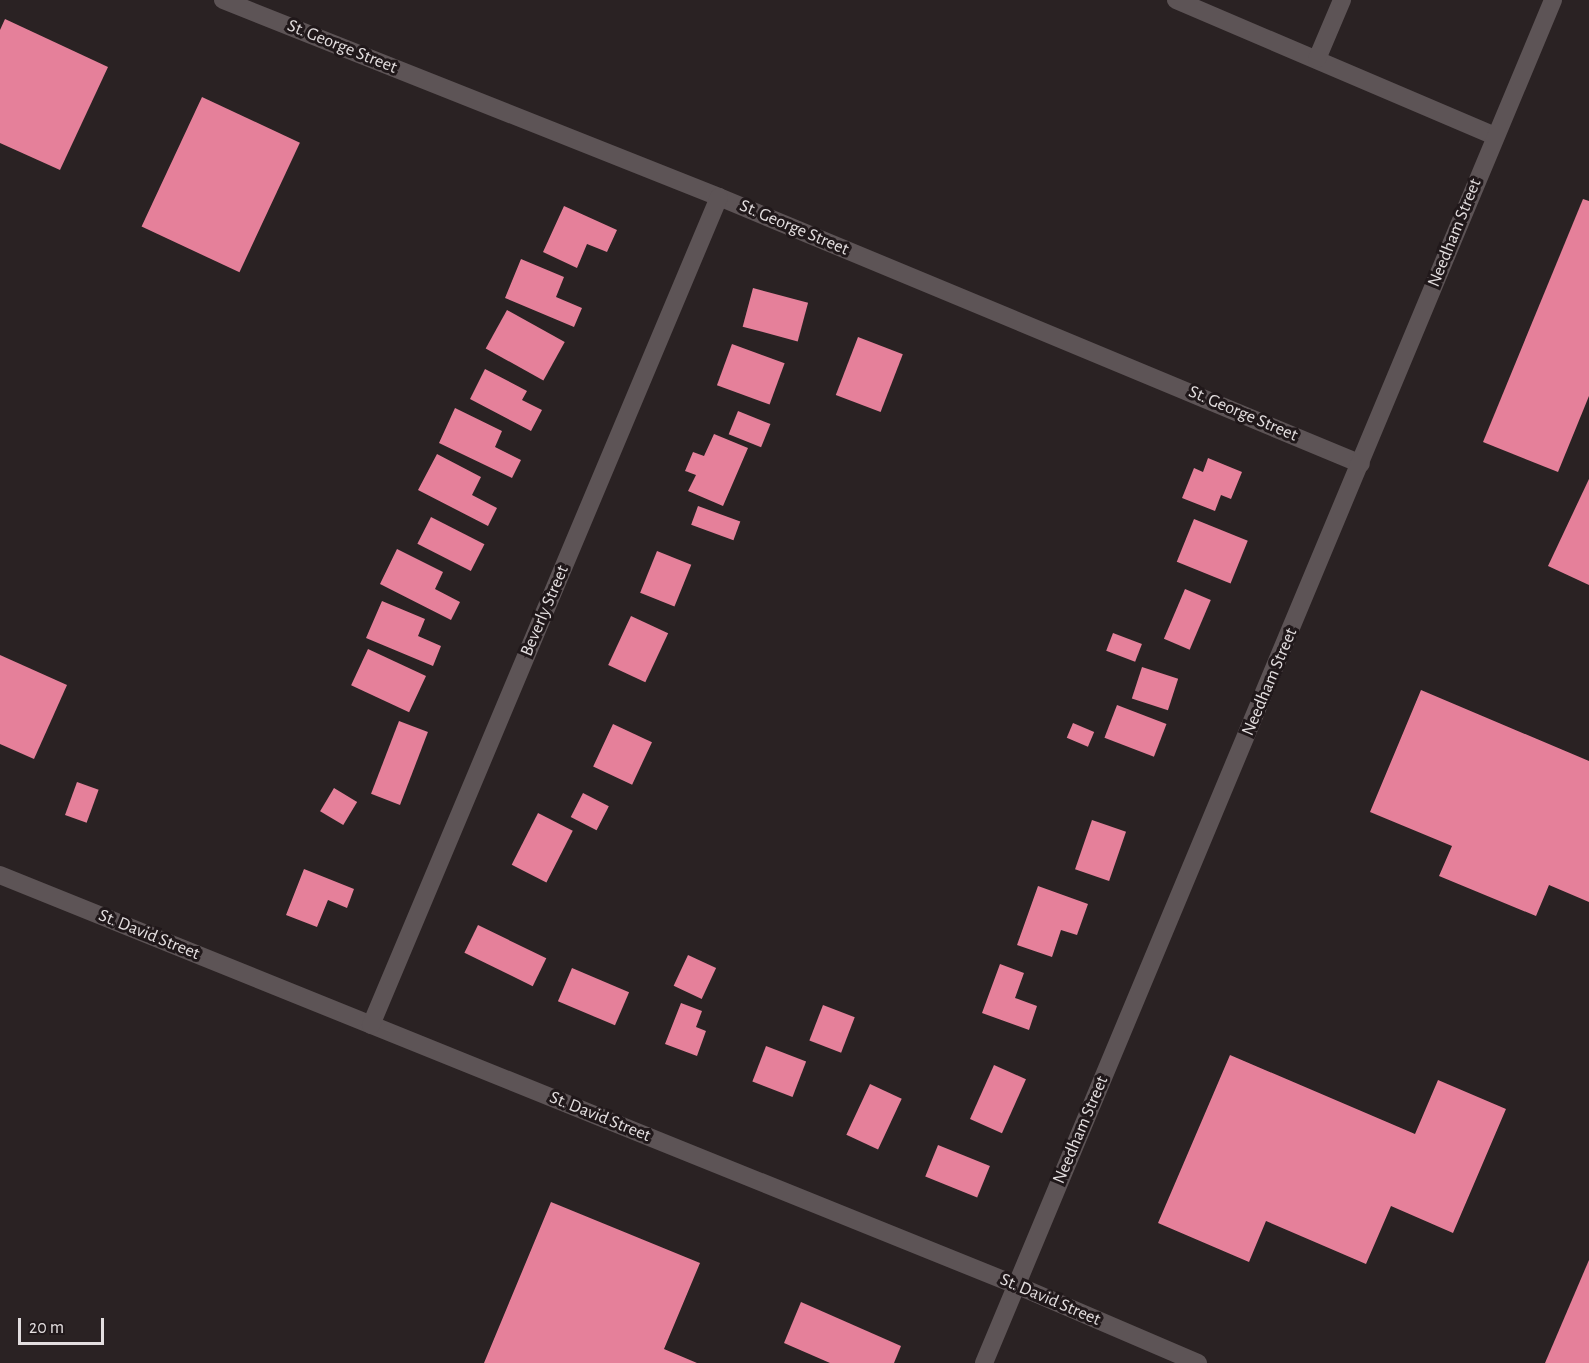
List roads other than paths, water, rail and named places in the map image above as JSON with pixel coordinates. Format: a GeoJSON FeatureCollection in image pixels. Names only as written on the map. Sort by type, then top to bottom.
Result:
{"type":"FeatureCollection","features":[{"type":"Feature","properties":{"kind":"street","name":"St. George Street"},"geometry":{"type":"LineString","coordinates":[[223,0],[718,197],[1361,464]]}},
{"type":"Feature","properties":{"kind":"street"},"geometry":{"type":"LineString","coordinates":[[1176,0],[1495,136]]}},
{"type":"Feature","properties":{"kind":"street"},"geometry":{"type":"LineString","coordinates":[[1317,59],[1342,0]]}},
{"type":"Feature","properties":{"kind":"street","name":"Needham Street"},"geometry":{"type":"LineString","coordinates":[[984,1363],[1553,0]]}},
{"type":"Feature","properties":{"kind":"street","name":"Beverly Street"},"geometry":{"type":"LineString","coordinates":[[371,1025],[718,197]]}},
{"type":"Feature","properties":{"kind":"street"},"geometry":{"type":"LineString","coordinates":[[0,895],[4,877]]}},
{"type":"Feature","properties":{"kind":"street","name":"St. David Street"},"geometry":{"type":"LineString","coordinates":[[4,877],[1016,1285],[1198,1363]]}}]}
